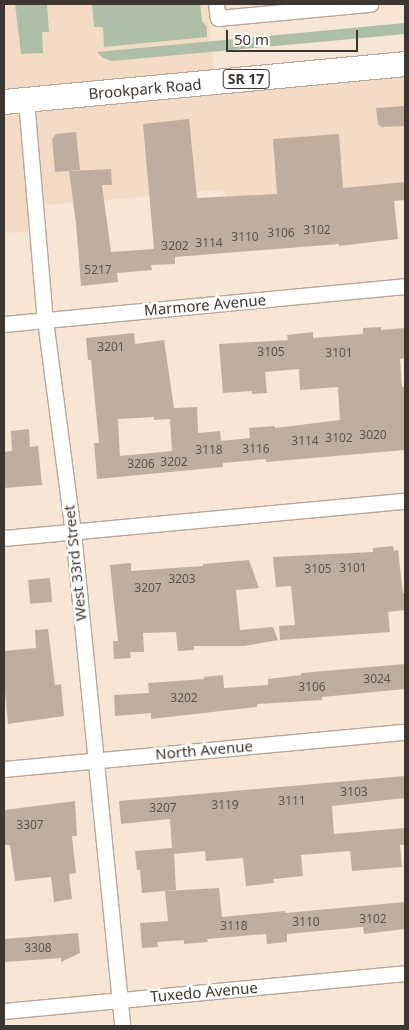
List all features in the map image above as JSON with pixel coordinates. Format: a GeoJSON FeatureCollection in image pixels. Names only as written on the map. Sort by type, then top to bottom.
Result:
{"type":"FeatureCollection","features":[{"type":"Feature","properties":{"kind":"main road","name":"Brookpark Road"},"geometry":{"type":"LineString","coordinates":[[15,101],[405,64]]}},
{"type":"Feature","properties":{"kind":"street"},"geometry":{"type":"LineString","coordinates":[[217,11],[370,4]]}},
{"type":"Feature","properties":{"kind":"street","name":"West 33rd Street"},"geometry":{"type":"LineString","coordinates":[[15,101],[73,532],[122,1026]]}},
{"type":"Feature","properties":{"kind":"street","name":"Marmore Avenue"},"geometry":{"type":"LineString","coordinates":[[4,324],[405,286]]}},
{"type":"Feature","properties":{"kind":"street"},"geometry":{"type":"LineString","coordinates":[[4,538],[405,501]]}},
{"type":"Feature","properties":{"kind":"street","name":"North Avenue"},"geometry":{"type":"LineString","coordinates":[[4,769],[405,732]]}},
{"type":"Feature","properties":{"kind":"street","name":"Tuxedo Avenue"},"geometry":{"type":"LineString","coordinates":[[4,1011],[405,973]]}},
{"type":"Feature","properties":{"kind":"shaded area"},"geometry":{"type":"Polygon","coordinates":[[[4,4],[208,4],[215,81],[405,64],[405,184],[226,201],[225,189],[36,206],[37,231],[4,233],[4,4]]]}},
{"type":"Feature","properties":{"kind":"green space"},"geometry":{"type":"Polygon","coordinates":[[[15,4],[47,4],[49,32],[42,32],[43,53],[21,54],[15,4]]]}},
{"type":"Feature","properties":{"kind":"green space"},"geometry":{"type":"Polygon","coordinates":[[[92,4],[200,4],[202,21],[207,27],[207,37],[104,47],[103,27],[94,27],[92,4]]]}},
{"type":"Feature","properties":{"kind":"green space"},"geometry":{"type":"Polygon","coordinates":[[[405,23],[405,34],[112,61],[103,58],[97,52],[405,23]]]}},
{"type":"Feature","properties":{"kind":"building"},"geometry":{"type":"Polygon","coordinates":[[[405,106],[405,126],[382,127],[378,124],[376,108],[405,106]]]}},
{"type":"Feature","properties":{"kind":"building"},"geometry":{"type":"Polygon","coordinates":[[[189,119],[197,198],[277,194],[273,139],[339,134],[343,188],[405,182],[405,200],[394,201],[398,239],[339,246],[339,244],[175,257],[175,264],[151,265],[152,270],[117,273],[118,282],[81,286],[76,223],[69,171],[111,169],[112,185],[102,185],[111,252],[154,249],[143,124],[189,119]]]}},
{"type":"Feature","properties":{"kind":"building"},"geometry":{"type":"Polygon","coordinates":[[[76,132],[80,170],[55,172],[52,139],[56,134],[76,132]]]}},
{"type":"Feature","properties":{"kind":"building"},"geometry":{"type":"Polygon","coordinates":[[[381,327],[381,330],[405,328],[405,358],[400,359],[402,387],[405,387],[405,450],[266,462],[266,459],[223,463],[223,467],[97,479],[94,443],[99,443],[91,360],[88,360],[86,338],[134,333],[135,344],[164,340],[174,408],[197,407],[198,433],[220,431],[221,441],[250,438],[249,428],[275,426],[275,428],[340,420],[338,387],[300,390],[299,369],[265,372],[267,393],[252,394],[252,391],[223,393],[219,344],[288,340],[287,335],[313,332],[313,338],[363,334],[363,328],[381,327]],[[154,417],[118,419],[120,456],[172,451],[170,419],[154,420],[154,417]]]}},
{"type":"Feature","properties":{"kind":"building"},"geometry":{"type":"Polygon","coordinates":[[[29,429],[30,447],[38,446],[42,485],[4,488],[4,452],[12,451],[11,431],[29,429]]]}},
{"type":"Feature","properties":{"kind":"building"},"geometry":{"type":"Polygon","coordinates":[[[393,546],[394,551],[398,550],[403,593],[405,593],[405,610],[388,612],[390,632],[280,640],[279,626],[295,625],[291,586],[276,587],[273,557],[373,552],[373,548],[393,546]]]}},
{"type":"Feature","properties":{"kind":"building"},"geometry":{"type":"Polygon","coordinates":[[[249,560],[259,588],[236,590],[240,630],[273,627],[278,640],[244,646],[194,646],[194,650],[178,651],[176,632],[143,633],[144,652],[130,652],[131,658],[114,659],[113,641],[118,641],[110,565],[131,563],[131,571],[203,566],[203,564],[249,560]]]}},
{"type":"Feature","properties":{"kind":"building"},"geometry":{"type":"Polygon","coordinates":[[[50,578],[52,602],[30,604],[28,580],[50,578]]]}},
{"type":"Feature","properties":{"kind":"building"},"geometry":{"type":"Polygon","coordinates":[[[48,629],[55,685],[61,684],[64,716],[8,724],[4,681],[4,651],[36,648],[35,630],[48,629]]]}},
{"type":"Feature","properties":{"kind":"building"},"geometry":{"type":"Polygon","coordinates":[[[405,664],[405,689],[322,697],[322,700],[257,704],[257,707],[151,719],[151,713],[115,716],[114,695],[149,693],[148,683],[204,679],[204,677],[223,675],[224,688],[268,685],[268,679],[301,675],[301,673],[405,664]]]}},
{"type":"Feature","properties":{"kind":"building"},"geometry":{"type":"Polygon","coordinates":[[[405,776],[405,798],[332,806],[334,834],[405,828],[405,845],[400,845],[402,867],[352,871],[350,851],[301,855],[303,876],[273,879],[274,883],[246,886],[243,858],[206,861],[205,851],[174,854],[176,890],[142,893],[140,870],[137,870],[135,851],[172,848],[170,819],[121,824],[119,801],[405,776]]]}},
{"type":"Feature","properties":{"kind":"building"},"geometry":{"type":"Polygon","coordinates":[[[75,801],[77,836],[72,836],[76,873],[69,874],[72,899],[54,902],[51,877],[15,881],[10,845],[4,845],[4,810],[75,801]]]}},
{"type":"Feature","properties":{"kind":"building"},"geometry":{"type":"Polygon","coordinates":[[[219,888],[222,917],[405,902],[405,929],[364,934],[363,927],[287,934],[287,942],[267,944],[266,934],[207,939],[208,942],[184,944],[184,940],[157,942],[158,947],[142,948],[140,923],[168,921],[165,891],[219,888]]]}},
{"type":"Feature","properties":{"kind":"building"},"geometry":{"type":"Polygon","coordinates":[[[78,933],[80,953],[61,962],[61,958],[4,962],[4,939],[78,933]]]}}]}
